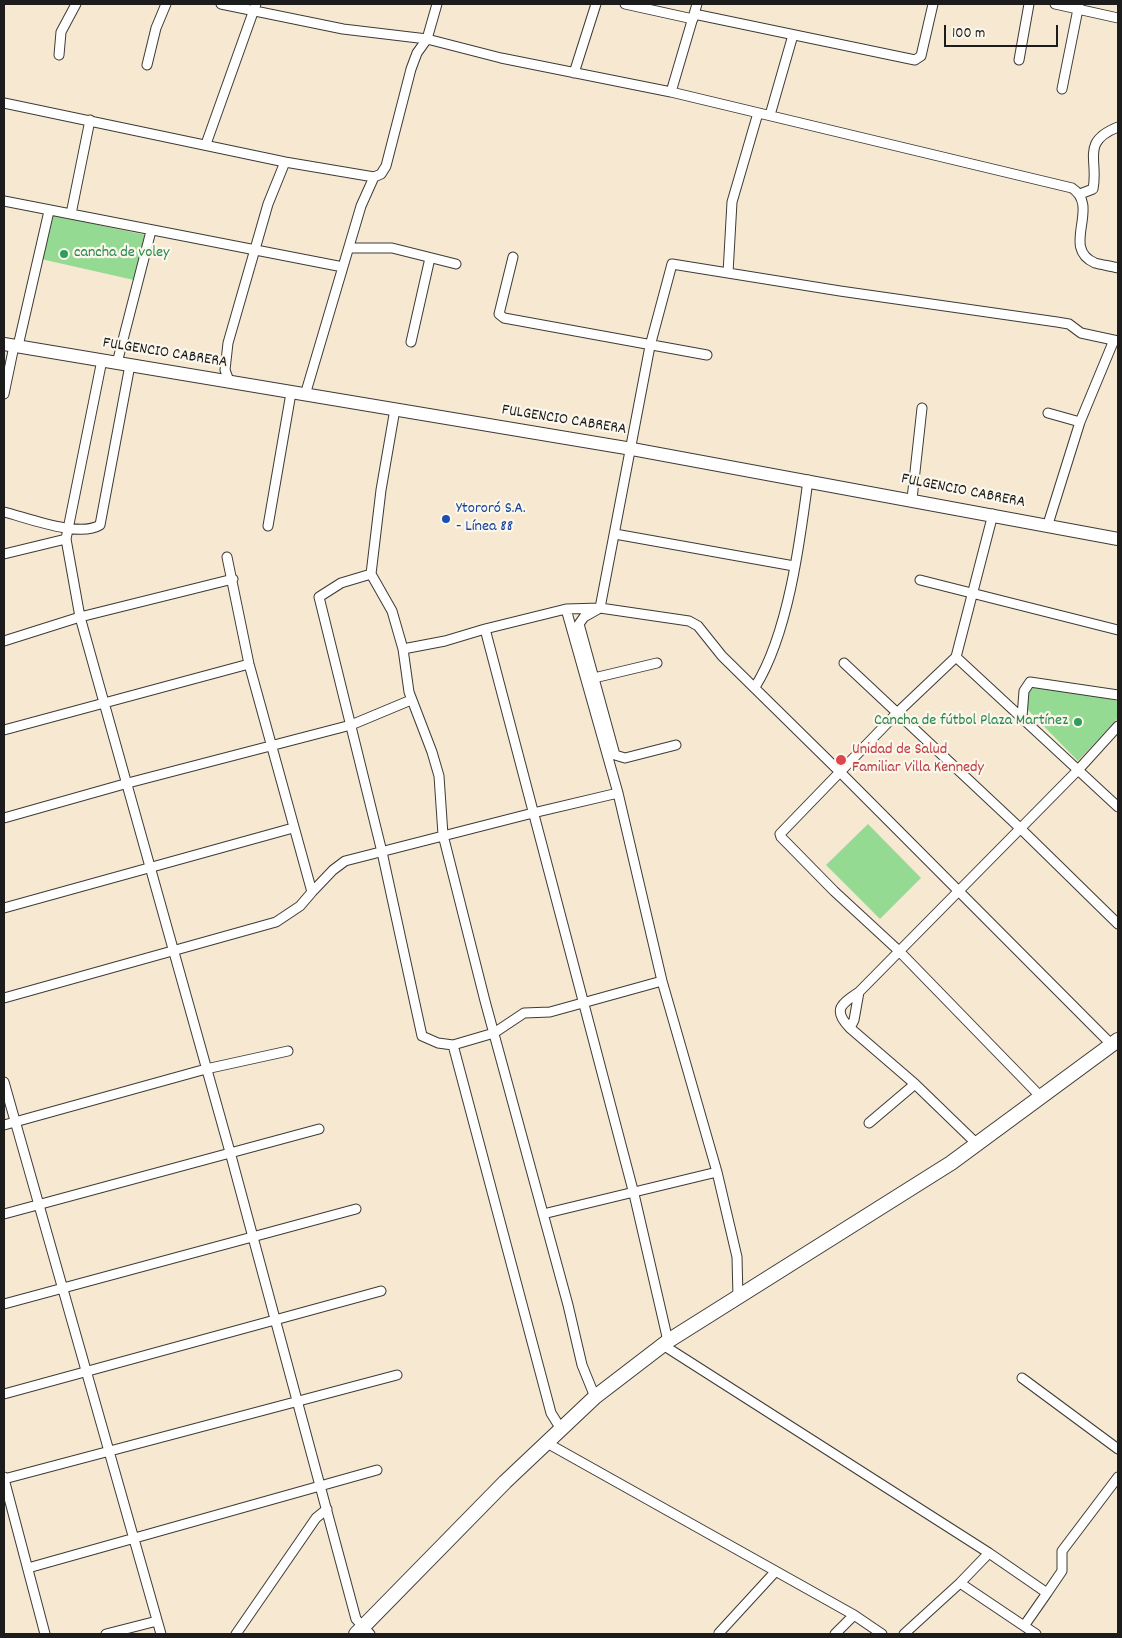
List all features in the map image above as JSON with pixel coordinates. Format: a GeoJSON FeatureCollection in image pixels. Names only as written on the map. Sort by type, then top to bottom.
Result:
{"type":"FeatureCollection","features":[{"type":"Feature","properties":{"kind":"main road","name":"FULGENCIO CABRERA"},"geometry":{"type":"LineString","coordinates":[[12,345],[632,449],[1048,524],[1118,539]]}},
{"type":"Feature","properties":{"kind":"main road"},"geometry":{"type":"LineString","coordinates":[[362,1632],[594,1397],[665,1343],[951,1163],[1042,1098],[1115,1042]]}},
{"type":"Feature","properties":{"kind":"street"},"geometry":{"type":"LineString","coordinates":[[59,54],[61,32],[76,4]]}},
{"type":"Feature","properties":{"kind":"street"},"geometry":{"type":"LineString","coordinates":[[147,65],[156,28],[166,4]]}},
{"type":"Feature","properties":{"kind":"street"},"geometry":{"type":"LineString","coordinates":[[221,4],[255,7],[343,29],[427,39],[501,58],[671,92],[1072,188],[1080,194],[1084,202],[1079,241],[1084,254],[1094,262],[1118,268]]}},
{"type":"Feature","properties":{"kind":"street"},"geometry":{"type":"LineString","coordinates":[[4,103],[285,162],[374,177],[381,174],[386,166],[411,70],[417,53],[427,39],[437,4]]}},
{"type":"Feature","properties":{"kind":"street"},"geometry":{"type":"LineString","coordinates":[[574,72],[596,4]]}},
{"type":"Feature","properties":{"kind":"street"},"geometry":{"type":"LineString","coordinates":[[625,4],[915,60],[921,56],[933,4]]}},
{"type":"Feature","properties":{"kind":"street"},"geometry":{"type":"LineString","coordinates":[[671,92],[697,4]]}},
{"type":"Feature","properties":{"kind":"street"},"geometry":{"type":"LineString","coordinates":[[1019,60],[1029,4]]}},
{"type":"Feature","properties":{"kind":"street"},"geometry":{"type":"LineString","coordinates":[[1055,4],[1078,6],[1118,18]]}},
{"type":"Feature","properties":{"kind":"street"},"geometry":{"type":"LineString","coordinates":[[1062,89],[1078,6]]}},
{"type":"Feature","properties":{"kind":"street"},"geometry":{"type":"LineString","coordinates":[[206,144],[255,7]]}},
{"type":"Feature","properties":{"kind":"street"},"geometry":{"type":"LineString","coordinates":[[770,115],[793,35]]}},
{"type":"Feature","properties":{"kind":"street"},"geometry":{"type":"LineString","coordinates":[[728,273],[732,202],[758,113]]}},
{"type":"Feature","properties":{"kind":"street"},"geometry":{"type":"LineString","coordinates":[[71,214],[90,120]]}},
{"type":"Feature","properties":{"kind":"street"},"geometry":{"type":"LineString","coordinates":[[1080,194],[1093,189],[1095,180],[1093,158],[1095,143],[1104,133],[1118,128]]}},
{"type":"Feature","properties":{"kind":"street"},"geometry":{"type":"LineString","coordinates":[[229,381],[225,370],[224,358],[268,204],[285,162]]}},
{"type":"Feature","properties":{"kind":"street"},"geometry":{"type":"LineString","coordinates":[[304,395],[361,206],[374,177]]}},
{"type":"Feature","properties":{"kind":"street"},"geometry":{"type":"LineString","coordinates":[[4,202],[343,266]]}},
{"type":"Feature","properties":{"kind":"street"},"geometry":{"type":"LineString","coordinates":[[4,394],[12,345],[49,211]]}},
{"type":"Feature","properties":{"kind":"street"},"geometry":{"type":"LineString","coordinates":[[117,363],[151,231]]}},
{"type":"Feature","properties":{"kind":"street"},"geometry":{"type":"LineString","coordinates":[[348,248],[392,248],[456,264]]}},
{"type":"Feature","properties":{"kind":"street"},"geometry":{"type":"LineString","coordinates":[[513,257],[499,314],[501,317],[707,355]]}},
{"type":"Feature","properties":{"kind":"street"},"geometry":{"type":"LineString","coordinates":[[410,342],[430,258]]}},
{"type":"Feature","properties":{"kind":"street"},"geometry":{"type":"LineString","coordinates":[[676,745],[631,757],[616,756],[579,622],[600,608],[632,449],[650,346],[672,264],[1058,322],[1069,324],[1081,333],[1116,341],[1080,422],[1048,524]]}},
{"type":"Feature","properties":{"kind":"street"},"geometry":{"type":"LineString","coordinates":[[102,360],[66,539],[80,617],[128,783],[276,1318],[297,1403],[356,1619],[362,1632]]}},
{"type":"Feature","properties":{"kind":"street"},"geometry":{"type":"LineString","coordinates":[[4,512],[80,531],[94,528],[102,521],[130,365]]}},
{"type":"Feature","properties":{"kind":"street"},"geometry":{"type":"LineString","coordinates":[[268,526],[291,393]]}},
{"type":"Feature","properties":{"kind":"street"},"geometry":{"type":"LineString","coordinates":[[912,499],[922,408]]}},
{"type":"Feature","properties":{"kind":"street"},"geometry":{"type":"LineString","coordinates":[[395,409],[381,490],[371,574],[392,610],[403,649],[411,700],[432,752],[439,776],[442,835],[582,1365],[594,1397]]}},
{"type":"Feature","properties":{"kind":"street"},"geometry":{"type":"LineString","coordinates":[[1048,412],[1080,422]]}},
{"type":"Feature","properties":{"kind":"street"},"geometry":{"type":"LineString","coordinates":[[755,687],[764,672],[778,637],[794,566],[808,480]]}},
{"type":"Feature","properties":{"kind":"street"},"geometry":{"type":"LineString","coordinates":[[993,514],[974,594],[956,657],[898,712],[842,773],[782,831],[781,837],[899,951],[1042,1098]]}},
{"type":"Feature","properties":{"kind":"street"},"geometry":{"type":"LineString","coordinates":[[615,534],[794,566]]}},
{"type":"Feature","properties":{"kind":"street"},"geometry":{"type":"LineString","coordinates":[[4,554],[66,539]]}},
{"type":"Feature","properties":{"kind":"street"},"geometry":{"type":"LineString","coordinates":[[227,557],[249,664],[312,892]]}},
{"type":"Feature","properties":{"kind":"street"},"geometry":{"type":"LineString","coordinates":[[371,574],[341,583],[319,597],[382,852],[422,1036],[438,1043],[453,1045],[494,1033],[524,1013],[550,1012],[662,981]]}},
{"type":"Feature","properties":{"kind":"street"},"geometry":{"type":"LineString","coordinates":[[4,641],[80,617],[233,579]]}},
{"type":"Feature","properties":{"kind":"street"},"geometry":{"type":"LineString","coordinates":[[920,580],[1118,630]]}},
{"type":"Feature","properties":{"kind":"street"},"geometry":{"type":"LineString","coordinates":[[403,649],[445,641],[566,609],[600,608],[689,621],[698,626],[722,656],[1115,1042]]}},
{"type":"Feature","properties":{"kind":"street"},"geometry":{"type":"LineString","coordinates":[[566,609],[618,793],[662,981],[716,1172],[737,1257],[738,1297]]}},
{"type":"Feature","properties":{"kind":"street"},"geometry":{"type":"LineString","coordinates":[[485,629],[634,1194],[665,1343],[989,1553],[1047,1594]]}},
{"type":"Feature","properties":{"kind":"street"},"geometry":{"type":"LineString","coordinates":[[956,657],[1118,807]]}},
{"type":"Feature","properties":{"kind":"street"},"geometry":{"type":"LineString","coordinates":[[594,678],[657,663]]}},
{"type":"Feature","properties":{"kind":"street"},"geometry":{"type":"LineString","coordinates":[[844,663],[1021,829],[1118,924]]}},
{"type":"Feature","properties":{"kind":"street"},"geometry":{"type":"LineString","coordinates":[[4,730],[249,664]]}},
{"type":"Feature","properties":{"kind":"street"},"geometry":{"type":"LineString","coordinates":[[1022,717],[1024,691],[1030,682],[1118,696]]}},
{"type":"Feature","properties":{"kind":"street"},"geometry":{"type":"LineString","coordinates":[[4,818],[128,783],[351,725],[411,700]]}},
{"type":"Feature","properties":{"kind":"street"},"geometry":{"type":"LineString","coordinates":[[977,1144],[915,1084],[850,1028],[842,1020],[840,1008],[843,1002],[859,992],[1021,829],[1118,726]]}},
{"type":"Feature","properties":{"kind":"street"},"geometry":{"type":"LineString","coordinates":[[4,998],[276,922],[300,906],[333,870],[345,861],[442,835],[618,793]]}},
{"type":"Feature","properties":{"kind":"street"},"geometry":{"type":"LineString","coordinates":[[4,908],[293,828]]}},
{"type":"Feature","properties":{"kind":"street"},"geometry":{"type":"LineString","coordinates":[[850,1028],[854,1020],[859,992]]}},
{"type":"Feature","properties":{"kind":"street"},"geometry":{"type":"LineString","coordinates":[[453,1045],[551,1413],[561,1429]]}},
{"type":"Feature","properties":{"kind":"street"},"geometry":{"type":"LineString","coordinates":[[4,1125],[206,1069],[288,1050]]}},
{"type":"Feature","properties":{"kind":"street"},"geometry":{"type":"LineString","coordinates":[[4,1082],[160,1634]]}},
{"type":"Feature","properties":{"kind":"street"},"geometry":{"type":"LineString","coordinates":[[869,1123],[915,1084]]}},
{"type":"Feature","properties":{"kind":"street"},"geometry":{"type":"LineString","coordinates":[[4,1214],[319,1129]]}},
{"type":"Feature","properties":{"kind":"street"},"geometry":{"type":"LineString","coordinates":[[543,1214],[634,1194],[716,1172]]}},
{"type":"Feature","properties":{"kind":"street"},"geometry":{"type":"LineString","coordinates":[[4,1304],[356,1209]]}},
{"type":"Feature","properties":{"kind":"street"},"geometry":{"type":"LineString","coordinates":[[4,1394],[380,1290]]}},
{"type":"Feature","properties":{"kind":"street"},"geometry":{"type":"LineString","coordinates":[[45,1634],[4,1478],[297,1403],[397,1375]]}},
{"type":"Feature","properties":{"kind":"street"},"geometry":{"type":"LineString","coordinates":[[1022,1378],[1118,1449]]}},
{"type":"Feature","properties":{"kind":"street"},"geometry":{"type":"LineString","coordinates":[[547,1443],[854,1615],[882,1634]]}},
{"type":"Feature","properties":{"kind":"street"},"geometry":{"type":"LineString","coordinates":[[28,1568],[377,1470]]}},
{"type":"Feature","properties":{"kind":"street"},"geometry":{"type":"LineString","coordinates":[[1024,1626],[1062,1571],[1062,1551],[1118,1477]]}},
{"type":"Feature","properties":{"kind":"street"},"geometry":{"type":"LineString","coordinates":[[236,1634],[316,1518],[327,1509]]}},
{"type":"Feature","properties":{"kind":"street"},"geometry":{"type":"LineString","coordinates":[[904,1634],[960,1583],[989,1553]]}},
{"type":"Feature","properties":{"kind":"street"},"geometry":{"type":"LineString","coordinates":[[719,1634],[775,1572]]}},
{"type":"Feature","properties":{"kind":"street"},"geometry":{"type":"LineString","coordinates":[[960,1583],[1036,1634]]}},
{"type":"Feature","properties":{"kind":"street"},"geometry":{"type":"LineString","coordinates":[[835,1634],[854,1615]]}},
{"type":"Feature","properties":{"kind":"street"},"geometry":{"type":"LineString","coordinates":[[106,1634],[157,1621]]}},
{"type":"Feature","properties":{"kind":"green space"},"geometry":{"type":"Polygon","coordinates":[[[51,215],[146,235],[134,280],[41,259],[51,215]]]}},
{"type":"Feature","properties":{"kind":"green space"},"geometry":{"type":"Polygon","coordinates":[[[1032,686],[1066,689],[1118,701],[1118,718],[1078,761],[1026,708],[1027,697],[1032,686]]]}},
{"type":"Feature","properties":{"kind":"green space"},"geometry":{"type":"Polygon","coordinates":[[[868,824],[921,878],[880,919],[826,865],[868,824]]]}},
{"type":"Feature","properties":{"kind":"place","name":"cancha de voley"},"geometry":{"type":"Point","coordinates":[64,254]}},
{"type":"Feature","properties":{"kind":"place","name":"Ytororó S.A. - Línea 88"},"geometry":{"type":"Point","coordinates":[446,519]}},
{"type":"Feature","properties":{"kind":"place","name":"Cancha de fútbol Plaza Martínez"},"geometry":{"type":"Point","coordinates":[1078,722]}},
{"type":"Feature","properties":{"kind":"place","name":"Unidad de Salud Familiar Villa Kennedy"},"geometry":{"type":"Point","coordinates":[841,760]}}]}
